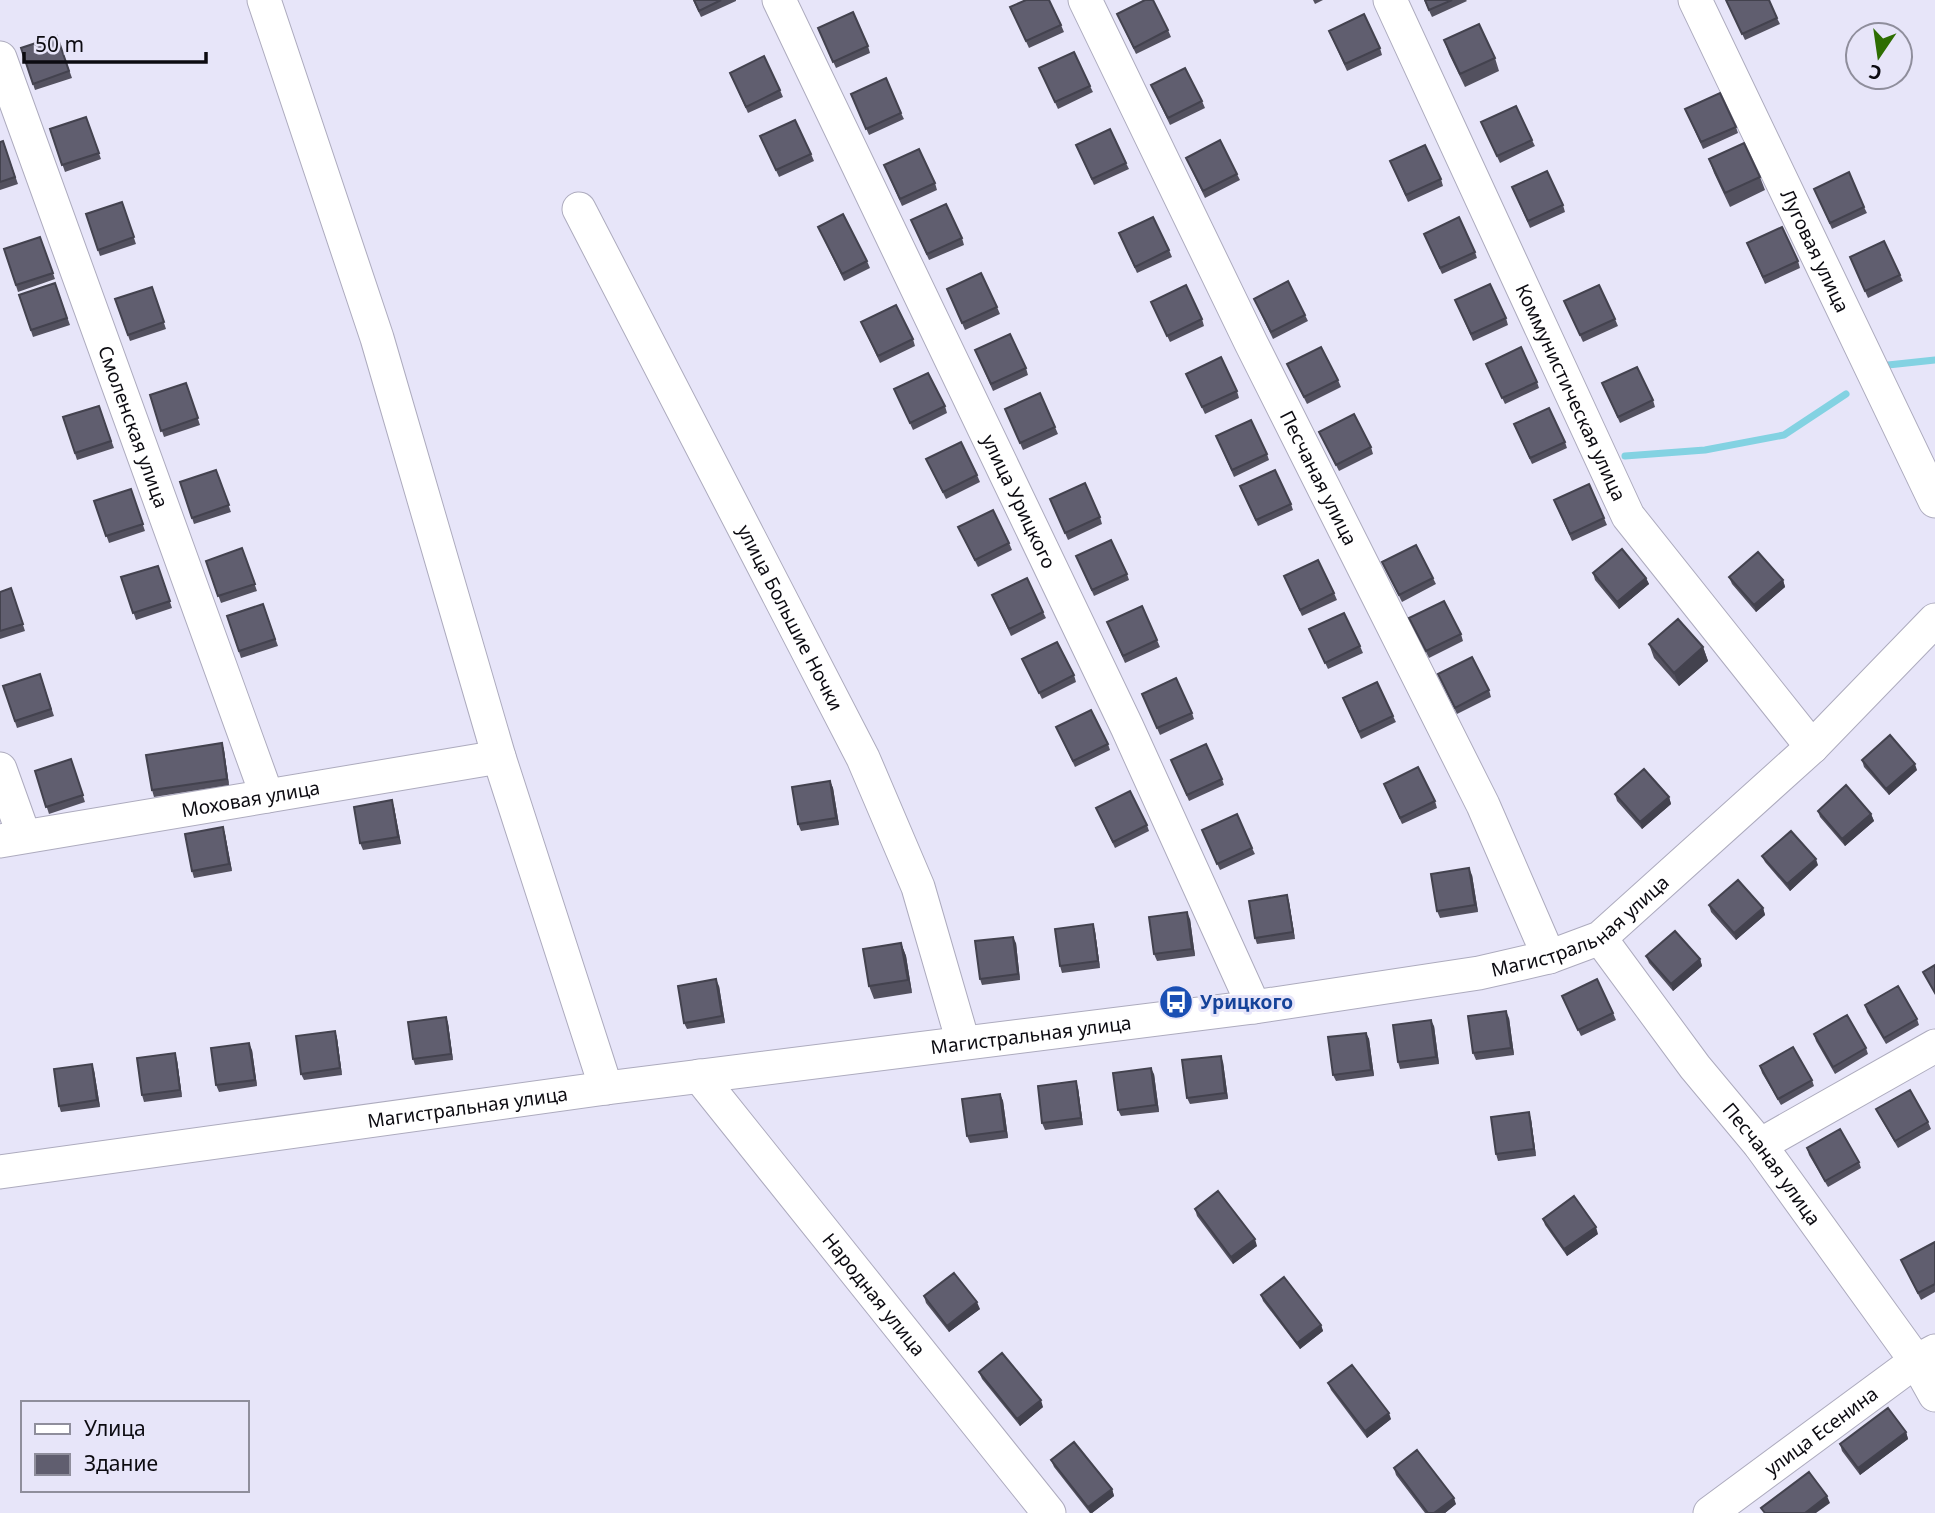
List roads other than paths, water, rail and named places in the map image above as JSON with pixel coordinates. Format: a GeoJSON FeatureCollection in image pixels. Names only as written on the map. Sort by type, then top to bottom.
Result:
{"type":"FeatureCollection","features":[{"type":"Feature","properties":{"kind":"street"},"geometry":{"type":"LineString","coordinates":[[264,0],[377,338],[499,757],[606,1088]]}},
{"type":"Feature","properties":{"kind":"street","name":"улица Урицкого"},"geometry":{"type":"LineString","coordinates":[[779,0],[1006,480],[1127,727],[1254,1007]]}},
{"type":"Feature","properties":{"kind":"street","name":"Песчаная улица"},"geometry":{"type":"LineString","coordinates":[[1085,0],[1251,343],[1483,805],[1549,957]]}},
{"type":"Feature","properties":{"kind":"street","name":"Коммунистическая улица"},"geometry":{"type":"LineString","coordinates":[[1390,0],[1628,516],[1812,747]]}},
{"type":"Feature","properties":{"kind":"street","name":"Луговая улица"},"geometry":{"type":"LineString","coordinates":[[1695,0],[1935,501]]}},
{"type":"Feature","properties":{"kind":"street","name":"Смоленская улица"},"geometry":{"type":"LineString","coordinates":[[0,58],[267,796]]}},
{"type":"Feature","properties":{"kind":"street","name":"улица Большие Ночки"},"geometry":{"type":"LineString","coordinates":[[579,209],[863,758],[918,887],[963,1042]]}},
{"type":"Feature","properties":{"kind":"street","name":"Магистральная улица"},"geometry":{"type":"LineString","coordinates":[[0,1172],[606,1088],[1254,1007],[1479,973],[1549,957],[1600,938],[1812,747],[1935,620]]}},
{"type":"Feature","properties":{"kind":"street","name":"Моховая улица"},"geometry":{"type":"LineString","coordinates":[[12,839],[499,757]]}},
{"type":"Feature","properties":{"kind":"street"},"geometry":{"type":"LineString","coordinates":[[0,769],[12,839]]}},
{"type":"Feature","properties":{"kind":"street","name":"Песчаная улица"},"geometry":{"type":"LineString","coordinates":[[1600,938],[1695,1068],[1760,1145],[1926,1356],[1935,1395]]}},
{"type":"Feature","properties":{"kind":"street"},"geometry":{"type":"LineString","coordinates":[[1760,1145],[1935,1046]]}},
{"type":"Feature","properties":{"kind":"street","name":"Народная улица"},"geometry":{"type":"LineString","coordinates":[[699,1076],[1049,1513]]}},
{"type":"Feature","properties":{"kind":"street","name":"улица Есенина"},"geometry":{"type":"LineString","coordinates":[[1710,1513],[1926,1356]]}},
{"type":"Feature","properties":{"kind":"waterway"},"geometry":{"type":"LineString","coordinates":[[1888,365],[1935,360]]}},
{"type":"Feature","properties":{"kind":"waterway"},"geometry":{"type":"LineString","coordinates":[[1625,456],[1705,450],[1784,435],[1846,394]]}},
{"type":"Feature","properties":{"kind":"place","name":"Урицкого"},"geometry":{"type":"Point","coordinates":[1176,1002]}}]}
